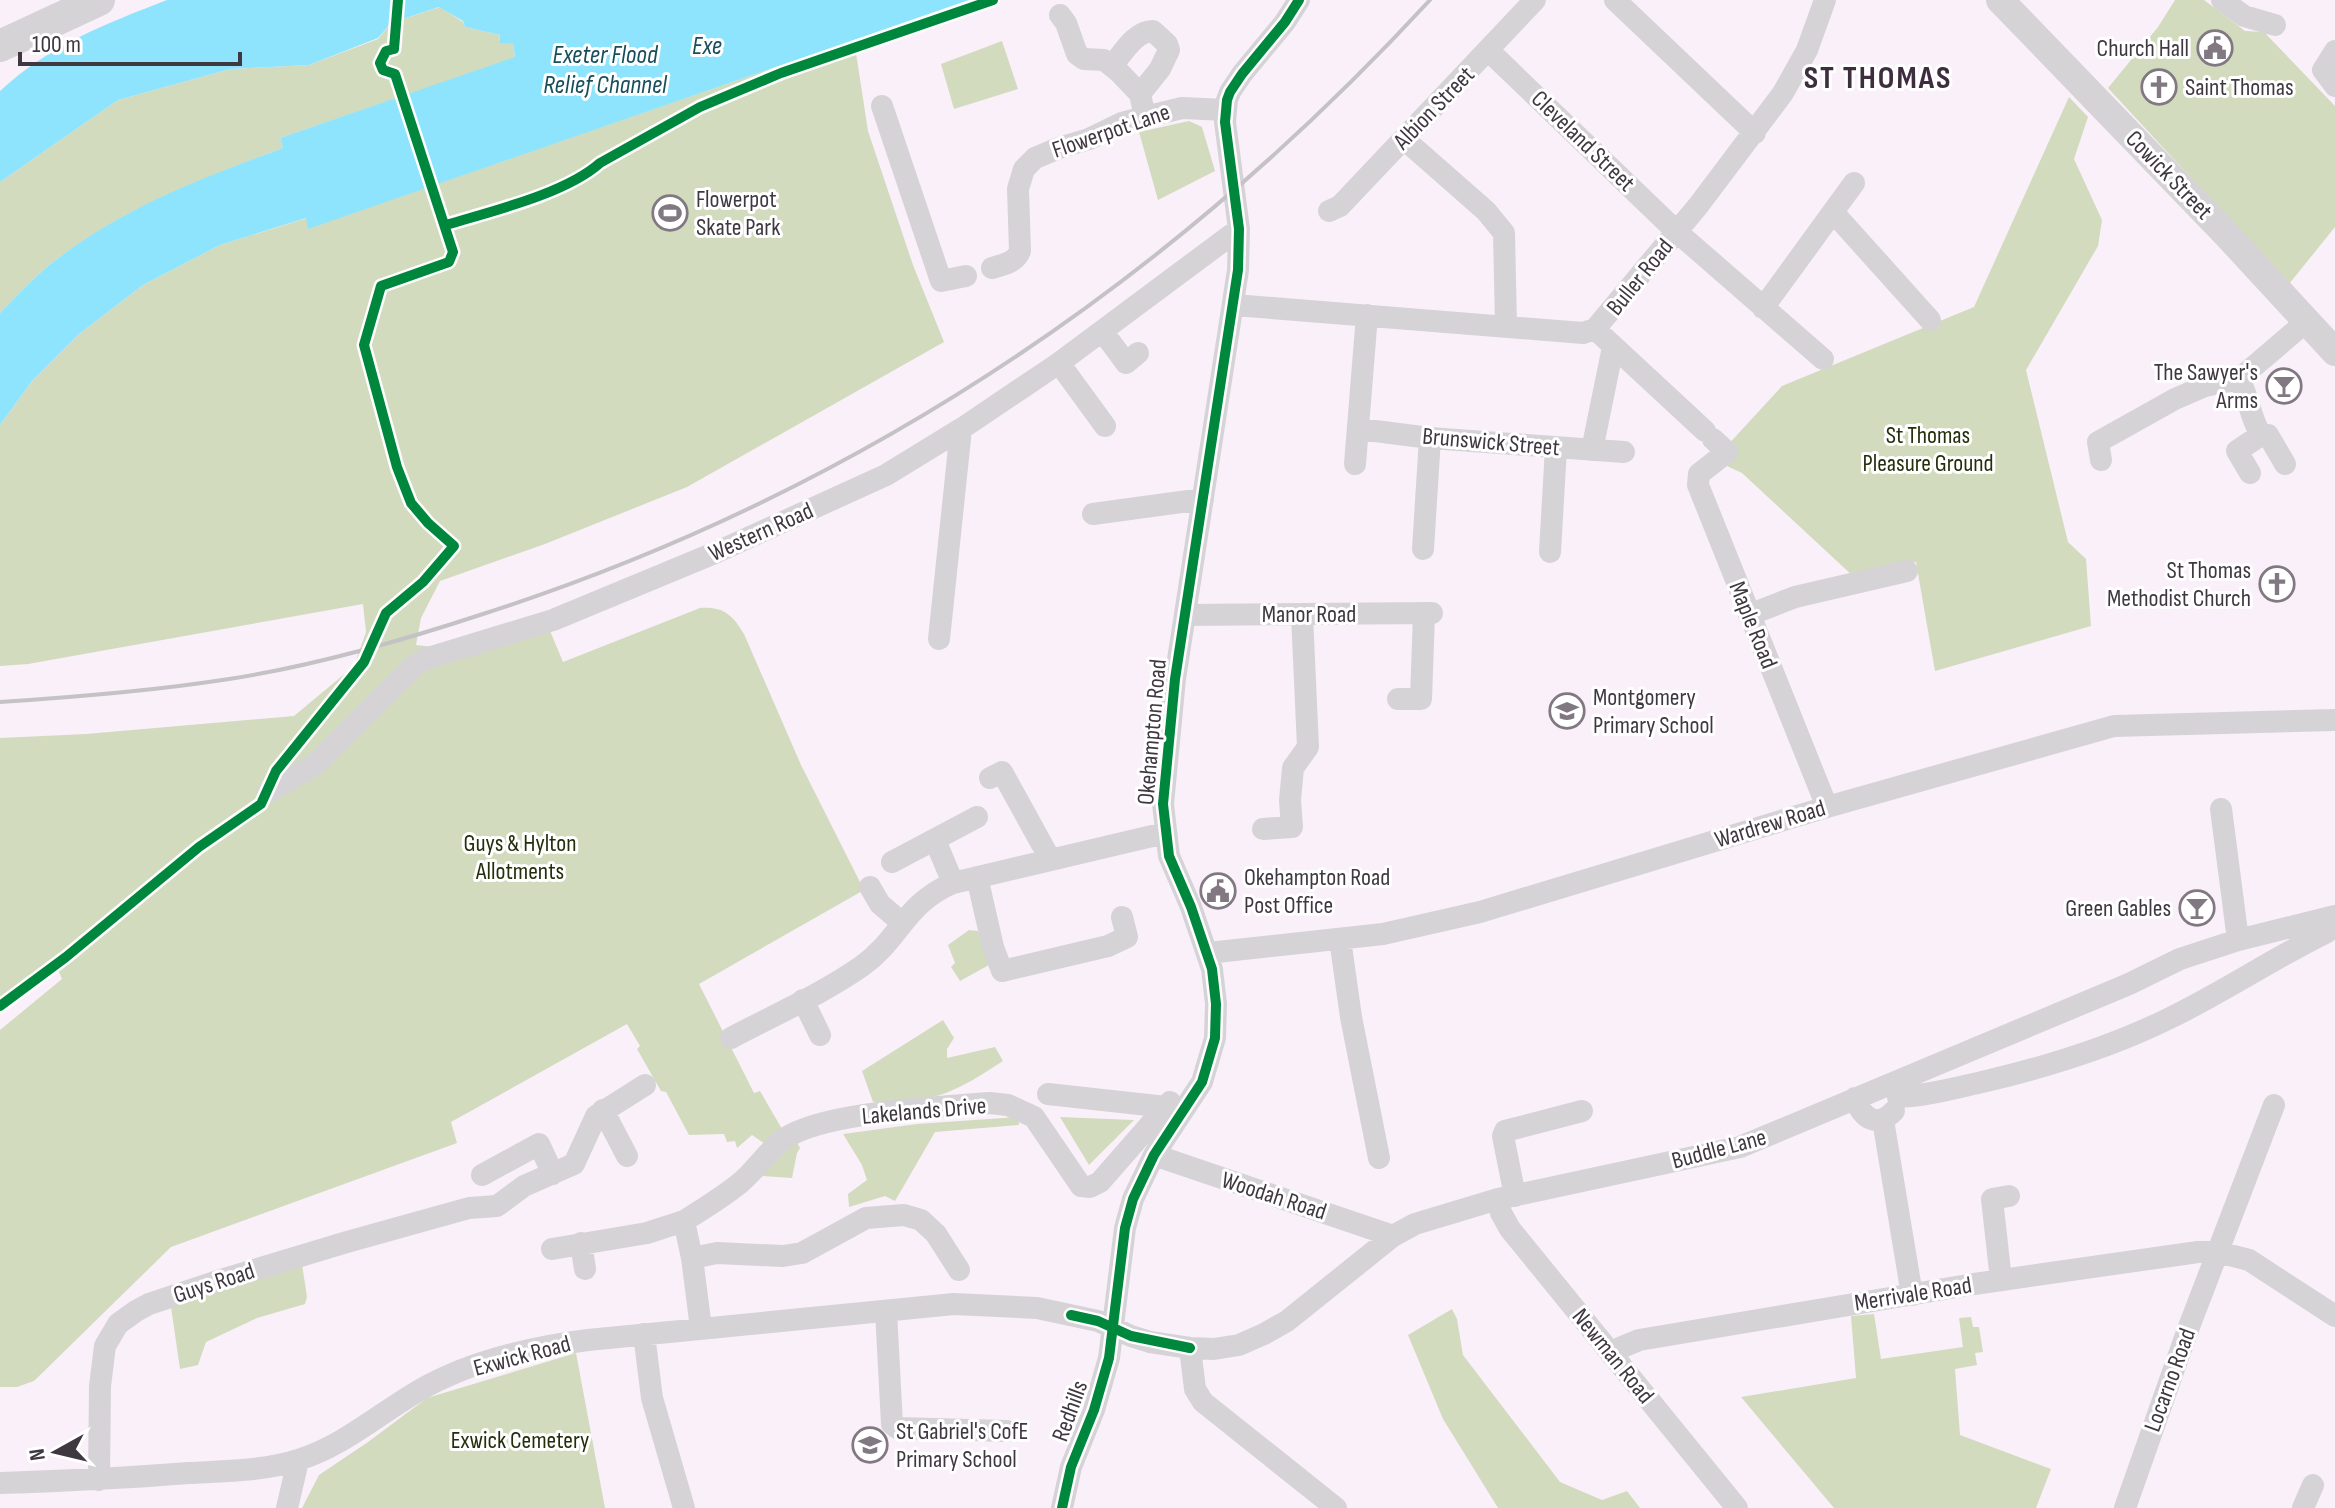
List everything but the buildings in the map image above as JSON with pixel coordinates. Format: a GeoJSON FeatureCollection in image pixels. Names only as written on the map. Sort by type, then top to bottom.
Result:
{"type":"FeatureCollection","features":[{"type":"Feature","properties":{"kind":"highway"},"geometry":{"type":"LineString","coordinates":[[0,46],[99,0]]}},
{"type":"Feature","properties":{"kind":"main road","name":"Cowick Street"},"geometry":{"type":"LineString","coordinates":[[2000,0],[2335,352]]}},
{"type":"Feature","properties":{"kind":"street"},"geometry":{"type":"LineString","coordinates":[[1226,110],[1230,92],[1299,0]]}},
{"type":"Feature","properties":{"kind":"street","name":"Albion Street"},"geometry":{"type":"LineString","coordinates":[[1329,211],[1340,206],[1535,0]]}},
{"type":"Feature","properties":{"kind":"street"},"geometry":{"type":"LineString","coordinates":[[1615,0],[1755,133]]}},
{"type":"Feature","properties":{"kind":"street","name":"Buller Road"},"geometry":{"type":"LineString","coordinates":[[1234,305],[1583,333],[1595,329],[1755,133],[1793,78],[1825,0]]}},
{"type":"Feature","properties":{"kind":"street"},"geometry":{"type":"LineString","coordinates":[[2222,0],[2244,16],[2275,25]]}},
{"type":"Feature","properties":{"kind":"street"},"geometry":{"type":"LineString","coordinates":[[1060,15],[1077,54],[1084,59],[1101,59],[1112,66],[1143,106],[1169,50],[1167,44],[1153,31],[1146,31],[1112,66]]}},
{"type":"Feature","properties":{"kind":"street","name":"Cleveland Street"},"geometry":{"type":"LineString","coordinates":[[1488,50],[1677,232],[1823,359]]}},
{"type":"Feature","properties":{"kind":"street"},"geometry":{"type":"LineString","coordinates":[[2335,51],[2323,70],[2335,86]]}},
{"type":"Feature","properties":{"kind":"street"},"geometry":{"type":"LineString","coordinates":[[882,106],[896,126],[941,281],[966,276]]}},
{"type":"Feature","properties":{"kind":"street","name":"Flowerpot Lane"},"geometry":{"type":"LineString","coordinates":[[992,268],[1015,260],[1020,251],[1017,197],[1021,175],[1028,164],[1042,154],[1089,139],[1122,123],[1143,106],[1226,110]]}},
{"type":"Feature","properties":{"kind":"street","name":"Okehampton Road"},"geometry":{"type":"LineString","coordinates":[[1111,1327],[1125,1228],[1133,1199],[1154,1155],[1196,1092],[1212,1055],[1216,1004],[1208,953],[1169,856],[1165,833],[1165,779],[1175,679],[1234,305],[1239,229],[1226,110]]}},
{"type":"Feature","properties":{"kind":"street"},"geometry":{"type":"LineString","coordinates":[[1404,139],[1486,211],[1504,233],[1506,325]]}},
{"type":"Feature","properties":{"kind":"street"},"geometry":{"type":"LineString","coordinates":[[1763,308],[1854,183]]}},
{"type":"Feature","properties":{"kind":"street"},"geometry":{"type":"LineString","coordinates":[[1833,212],[1930,320]]}},
{"type":"Feature","properties":{"kind":"street","name":"Western Road"},"geometry":{"type":"LineString","coordinates":[[268,792],[316,764],[414,666],[425,659],[553,620],[717,552],[886,475],[1059,363],[1239,229]]}},
{"type":"Feature","properties":{"kind":"street"},"geometry":{"type":"LineString","coordinates":[[1355,464],[1367,315]]}},
{"type":"Feature","properties":{"kind":"street"},"geometry":{"type":"LineString","coordinates":[[2096,417],[2100,451],[2175,399],[2205,386],[2239,379],[2307,321]]}},
{"type":"Feature","properties":{"kind":"street"},"geometry":{"type":"LineString","coordinates":[[1592,450],[1613,347],[1595,329]]}},
{"type":"Feature","properties":{"kind":"street"},"geometry":{"type":"LineString","coordinates":[[1103,332],[1126,363],[1138,353]]}},
{"type":"Feature","properties":{"kind":"street","name":"Maple Road"},"geometry":{"type":"LineString","coordinates":[[1613,347],[1715,441],[1697,479],[1827,807]]}},
{"type":"Feature","properties":{"kind":"street"},"geometry":{"type":"LineString","coordinates":[[1059,363],[1105,426]]}},
{"type":"Feature","properties":{"kind":"street"},"geometry":{"type":"LineString","coordinates":[[2239,379],[2261,435]]}},
{"type":"Feature","properties":{"kind":"street"},"geometry":{"type":"LineString","coordinates":[[939,639],[961,429]]}},
{"type":"Feature","properties":{"kind":"street","name":"Brunswick Street"},"geometry":{"type":"LineString","coordinates":[[1359,429],[1430,438],[1624,452]]}},
{"type":"Feature","properties":{"kind":"street"},"geometry":{"type":"LineString","coordinates":[[2250,473],[2237,451],[2261,435],[2268,435],[2285,464]]}},
{"type":"Feature","properties":{"kind":"street"},"geometry":{"type":"LineString","coordinates":[[1423,549],[1430,438]]}},
{"type":"Feature","properties":{"kind":"street"},"geometry":{"type":"LineString","coordinates":[[1550,552],[1556,448]]}},
{"type":"Feature","properties":{"kind":"street"},"geometry":{"type":"LineString","coordinates":[[1093,514],[1203,499]]}},
{"type":"Feature","properties":{"kind":"street"},"geometry":{"type":"LineString","coordinates":[[1749,615],[1795,597],[1907,571]]}},
{"type":"Feature","properties":{"kind":"street","name":"Manor Road"},"geometry":{"type":"LineString","coordinates":[[1185,615],[1428,613],[1421,699],[1398,699]]}},
{"type":"Feature","properties":{"kind":"street"},"geometry":{"type":"LineString","coordinates":[[1263,829],[1292,827],[1290,800],[1293,768],[1308,747],[1302,615]]}},
{"type":"Feature","properties":{"kind":"street","name":"Wardrew Road"},"geometry":{"type":"LineString","coordinates":[[1208,953],[1408,929],[1480,912],[1827,807],[2114,726],[2335,720]]}},
{"type":"Feature","properties":{"kind":"street"},"geometry":{"type":"LineString","coordinates":[[990,778],[1002,772],[1050,859]]}},
{"type":"Feature","properties":{"kind":"street"},"geometry":{"type":"LineString","coordinates":[[2221,809],[2238,940]]}},
{"type":"Feature","properties":{"kind":"street"},"geometry":{"type":"LineString","coordinates":[[892,862],[977,817]]}},
{"type":"Feature","properties":{"kind":"street"},"geometry":{"type":"LineString","coordinates":[[731,1038],[861,966],[886,947],[901,922],[929,895],[953,883],[1165,833]]}},
{"type":"Feature","properties":{"kind":"street"},"geometry":{"type":"LineString","coordinates":[[935,840],[953,883]]}},
{"type":"Feature","properties":{"kind":"street"},"geometry":{"type":"LineString","coordinates":[[977,877],[1002,971],[1108,946],[1127,937],[1122,917]]}},
{"type":"Feature","properties":{"kind":"street"},"geometry":{"type":"LineString","coordinates":[[870,887],[880,904],[901,922]]}},
{"type":"Feature","properties":{"kind":"street"},"geometry":{"type":"LineString","coordinates":[[2329,922],[2335,953]]}},
{"type":"Feature","properties":{"kind":"street","name":"Buddle Lane"},"geometry":{"type":"LineString","coordinates":[[1896,1089],[2180,959],[2238,940],[2329,922]]}},
{"type":"Feature","properties":{"kind":"street","name":"Buddle Lane"},"geometry":{"type":"LineString","coordinates":[[1111,1327],[1150,1342],[1190,1348],[1232,1346],[1264,1334],[1300,1312],[1393,1236],[1415,1224],[1507,1198],[1640,1167],[1725,1152],[1766,1138],[1855,1098],[1896,1089],[1969,1085],[2045,1067],[2131,1036],[2207,999],[2329,922]]}},
{"type":"Feature","properties":{"kind":"street"},"geometry":{"type":"LineString","coordinates":[[1340,939],[1351,1017],[1379,1158]]}},
{"type":"Feature","properties":{"kind":"street"},"geometry":{"type":"LineString","coordinates":[[803,1000],[820,1035]]}},
{"type":"Feature","properties":{"kind":"street"},"geometry":{"type":"LineString","coordinates":[[597,1118],[645,1085]]}},
{"type":"Feature","properties":{"kind":"street"},"geometry":{"type":"LineString","coordinates":[[1855,1098],[1865,1117],[1883,1120],[1895,1111],[1896,1089]]}},
{"type":"Feature","properties":{"kind":"street","name":"Lakelands Drive"},"geometry":{"type":"LineString","coordinates":[[552,1249],[647,1233],[684,1221],[742,1182],[783,1140],[797,1131],[828,1121],[979,1104],[1008,1105],[1034,1117],[1081,1186],[1086,1187],[1100,1182],[1168,1104],[1048,1094]]}},
{"type":"Feature","properties":{"kind":"street"},"geometry":{"type":"LineString","coordinates":[[576,1105],[585,1114],[597,1118],[627,1156]]}},
{"type":"Feature","properties":{"kind":"street"},"geometry":{"type":"LineString","coordinates":[[2218,1252],[2274,1105]]}},
{"type":"Feature","properties":{"kind":"street","name":"Newman Road"},"geometry":{"type":"LineString","coordinates":[[1582,1111],[1505,1131],[1507,1198],[1501,1213],[1510,1229],[1737,1508]]}},
{"type":"Feature","properties":{"kind":"street","name":"Guys Road"},"geometry":{"type":"LineString","coordinates":[[99,1480],[98,1418],[103,1358],[105,1346],[118,1324],[149,1304],[278,1263],[469,1208],[497,1206],[524,1186],[574,1164],[597,1118]]}},
{"type":"Feature","properties":{"kind":"street"},"geometry":{"type":"LineString","coordinates":[[1883,1120],[1912,1295]]}},
{"type":"Feature","properties":{"kind":"street"},"geometry":{"type":"LineString","coordinates":[[482,1175],[539,1144],[553,1174]]}},
{"type":"Feature","properties":{"kind":"street","name":"Woodah Road"},"geometry":{"type":"LineString","coordinates":[[1154,1155],[1393,1236]]}},
{"type":"Feature","properties":{"kind":"street"},"geometry":{"type":"LineString","coordinates":[[2001,1280],[1992,1199],[2009,1196]]}},
{"type":"Feature","properties":{"kind":"street"},"geometry":{"type":"LineString","coordinates":[[692,1258],[717,1253],[783,1256],[802,1253],[866,1218],[896,1215],[921,1220],[944,1230],[959,1270]]}},
{"type":"Feature","properties":{"kind":"street"},"geometry":{"type":"LineString","coordinates":[[684,1221],[701,1328]]}},
{"type":"Feature","properties":{"kind":"street"},"geometry":{"type":"LineString","coordinates":[[581,1243],[585,1269]]}},
{"type":"Feature","properties":{"kind":"street","name":"Merrivale Road"},"geometry":{"type":"LineString","coordinates":[[1612,1355],[1639,1340],[2001,1280],[2167,1255],[2218,1252],[2249,1260],[2335,1316]]}},
{"type":"Feature","properties":{"kind":"street","name":"Locarno Road"},"geometry":{"type":"LineString","coordinates":[[2125,1508],[2218,1252]]}},
{"type":"Feature","properties":{"kind":"street","name":"Exwick Road"},"geometry":{"type":"LineString","coordinates":[[0,1483],[242,1470],[298,1461],[324,1450],[423,1388],[539,1346],[954,1304],[1037,1308],[1098,1321],[1111,1327]]}},
{"type":"Feature","properties":{"kind":"street"},"geometry":{"type":"LineString","coordinates":[[886,1311],[892,1424],[897,1428],[1007,1431]]}},
{"type":"Feature","properties":{"kind":"street","name":"Redhills"},"geometry":{"type":"LineString","coordinates":[[1068,1506],[1071,1467],[1106,1371],[1111,1327]]}},
{"type":"Feature","properties":{"kind":"street"},"geometry":{"type":"LineString","coordinates":[[644,1334],[652,1398],[684,1508]]}},
{"type":"Feature","properties":{"kind":"street"},"geometry":{"type":"LineString","coordinates":[[1190,1348],[1195,1389],[1203,1402],[1336,1508]]}},
{"type":"Feature","properties":{"kind":"street"},"geometry":{"type":"LineString","coordinates":[[287,1508],[298,1461]]}},
{"type":"Feature","properties":{"kind":"street"},"geometry":{"type":"LineString","coordinates":[[2303,1508],[2313,1485]]}},
{"type":"Feature","properties":{"kind":"green space"},"geometry":{"type":"Polygon","coordinates":[[[2175,0],[2204,0],[2245,31],[2264,32],[2335,106],[2335,227],[2289,284],[2108,88],[2158,27],[2175,0]]]}},
{"type":"Feature","properties":{"kind":"green space"},"geometry":{"type":"Polygon","coordinates":[[[440,7],[463,22],[465,27],[500,35],[499,42],[513,44],[515,58],[280,138],[283,148],[192,183],[107,226],[53,262],[0,313],[0,182],[118,100],[230,69],[309,65],[378,39],[391,23],[440,7]]]}},
{"type":"Feature","properties":{"kind":"green space","name":"Guys & Hylton Allotments"},"geometry":{"type":"Polygon","coordinates":[[[854,40],[868,131],[913,265],[944,342],[687,487],[545,544],[440,581],[421,618],[416,645],[442,648],[548,626],[563,662],[700,608],[721,610],[740,627],[801,765],[864,890],[699,984],[754,1093],[760,1091],[782,1129],[795,1139],[800,1148],[792,1178],[761,1176],[765,1144],[752,1135],[737,1148],[735,1141],[727,1142],[724,1134],[689,1135],[666,1092],[661,1091],[637,1049],[640,1046],[627,1024],[451,1122],[457,1143],[171,1247],[34,1381],[17,1387],[0,1387],[0,1030],[62,979],[59,972],[48,971],[0,1011],[0,738],[86,734],[294,716],[354,666],[366,632],[363,604],[28,664],[0,666],[0,425],[32,381],[79,334],[143,285],[220,245],[307,218],[309,228],[854,40]]]}},
{"type":"Feature","properties":{"kind":"green space"},"geometry":{"type":"Polygon","coordinates":[[[1002,41],[1018,89],[954,109],[941,64],[1002,41]]]}},
{"type":"Feature","properties":{"kind":"green space","name":"St Thomas Pleasure Ground"},"geometry":{"type":"Polygon","coordinates":[[[2069,97],[2088,117],[2074,159],[2102,220],[2098,246],[2026,370],[2068,542],[2086,559],[2091,626],[1935,671],[1916,562],[1854,577],[1742,473],[1714,460],[1782,386],[1974,307],[2069,97]]]}},
{"type":"Feature","properties":{"kind":"green space"},"geometry":{"type":"Polygon","coordinates":[[[1189,121],[1202,127],[1215,171],[1158,200],[1139,132],[1189,121]]]}},
{"type":"Feature","properties":{"kind":"green space"},"geometry":{"type":"Polygon","coordinates":[[[969,930],[978,931],[989,965],[960,981],[951,967],[955,963],[948,945],[969,930]]]}},
{"type":"Feature","properties":{"kind":"green space"},"geometry":{"type":"Polygon","coordinates":[[[943,1020],[954,1038],[947,1049],[947,1058],[995,1047],[1003,1061],[942,1094],[912,1101],[873,1102],[862,1071],[943,1020]]]}},
{"type":"Feature","properties":{"kind":"green space"},"geometry":{"type":"Polygon","coordinates":[[[1018,1117],[1019,1125],[935,1132],[895,1201],[885,1196],[849,1207],[848,1194],[867,1180],[862,1165],[843,1134],[917,1124],[1018,1117]]]}},
{"type":"Feature","properties":{"kind":"green space"},"geometry":{"type":"Polygon","coordinates":[[[1060,1117],[1134,1120],[1089,1165],[1060,1117]]]}},
{"type":"Feature","properties":{"kind":"green space"},"geometry":{"type":"Polygon","coordinates":[[[302,1264],[307,1297],[305,1304],[257,1318],[206,1342],[198,1365],[180,1369],[171,1307],[302,1264]]]}},
{"type":"Feature","properties":{"kind":"green space"},"geometry":{"type":"Polygon","coordinates":[[[1452,1309],[1457,1319],[1463,1355],[1560,1482],[1602,1500],[1627,1491],[1640,1508],[1498,1508],[1443,1419],[1408,1335],[1452,1309]]]}},
{"type":"Feature","properties":{"kind":"green space"},"geometry":{"type":"Polygon","coordinates":[[[1874,1314],[1881,1359],[1963,1347],[1959,1318],[1971,1317],[1973,1327],[1979,1327],[1983,1352],[1975,1353],[1977,1365],[1955,1369],[1960,1435],[2051,1469],[2036,1508],[1834,1508],[1741,1397],[1856,1378],[1851,1316],[1874,1314]]]}},
{"type":"Feature","properties":{"kind":"green space","name":"Exwick Cemetery"},"geometry":{"type":"Polygon","coordinates":[[[576,1353],[605,1508],[302,1508],[319,1475],[427,1398],[576,1353]]]}},
{"type":"Feature","properties":{"kind":"water"},"geometry":{"type":"Polygon","coordinates":[[[167,0],[969,0],[308,229],[306,218],[220,245],[143,285],[79,334],[32,381],[0,425],[0,313],[32,280],[80,243],[164,196],[283,148],[280,138],[515,57],[513,44],[499,43],[500,35],[465,27],[463,21],[439,7],[391,23],[378,38],[309,65],[230,69],[118,100],[0,182],[0,91],[58,48],[167,0]]]}},
{"type":"Feature","properties":{"kind":"railway"},"geometry":{"type":"LineString","coordinates":[[0,702],[200,683],[261,674],[357,652],[483,614],[619,565],[750,508],[876,443],[997,369],[1112,288],[1223,199],[1329,103],[1430,0]]}},
{"type":"Feature","properties":{"kind":"cycle path"},"geometry":{"type":"LineString","coordinates":[[0,1006],[66,957],[199,847],[261,804],[276,771],[364,662],[386,613],[423,582],[454,546],[411,503],[397,467],[364,345],[381,286],[449,262],[453,252],[395,74],[383,70],[380,63],[386,51],[394,49],[398,0]]}},
{"type":"Feature","properties":{"kind":"cycle path"},"geometry":{"type":"LineString","coordinates":[[446,225],[568,184],[700,107],[781,73],[993,0]]}},
{"type":"Feature","properties":{"kind":"cycle path"},"geometry":{"type":"LineString","coordinates":[[1062,1508],[1071,1467],[1094,1410],[1109,1358],[1125,1228],[1133,1199],[1154,1155],[1202,1082],[1215,1038],[1216,1004],[1212,969],[1191,907],[1169,856],[1163,804],[1175,679],[1238,270],[1239,229],[1225,122],[1227,100],[1242,74],[1299,0]]}},
{"type":"Feature","properties":{"kind":"cycle path"},"geometry":{"type":"LineString","coordinates":[[1071,1315],[1098,1321],[1131,1336],[1190,1348]]}},
{"type":"Feature","properties":{"kind":"place","name":"Church Hall"},"geometry":{"type":"Point","coordinates":[2215,48]}},
{"type":"Feature","properties":{"kind":"place","name":"Saint Thomas"},"geometry":{"type":"Point","coordinates":[2159,87]}},
{"type":"Feature","properties":{"kind":"place","name":"Flowerpot Skate Park"},"geometry":{"type":"Point","coordinates":[670,213]}},
{"type":"Feature","properties":{"kind":"place","name":"The Sawyer's Arms"},"geometry":{"type":"Point","coordinates":[2284,386]}},
{"type":"Feature","properties":{"kind":"place","name":"St Thomas Methodist Church"},"geometry":{"type":"Point","coordinates":[2277,584]}},
{"type":"Feature","properties":{"kind":"place","name":"Montgomery Primary School"},"geometry":{"type":"Point","coordinates":[1567,711]}},
{"type":"Feature","properties":{"kind":"place","name":"Okehampton Road Post Office"},"geometry":{"type":"Point","coordinates":[1218,891]}},
{"type":"Feature","properties":{"kind":"place","name":"Green Gables"},"geometry":{"type":"Point","coordinates":[2197,908]}},
{"type":"Feature","properties":{"kind":"place","name":"St Gabriel's CofE Primary School"},"geometry":{"type":"Point","coordinates":[870,1445]}},
{"type":"Feature","properties":{"kind":"district","name":"ST THOMAS"},"geometry":{"type":"Point","coordinates":[1878,78]}},
{"type":"Feature","properties":{"kind":"water label","name":"Exe"},"geometry":{"type":"Point","coordinates":[707,46]}},
{"type":"Feature","properties":{"kind":"water label","name":"Exeter Flood Relief Channel"},"geometry":{"type":"Point","coordinates":[605,70]}}]}
